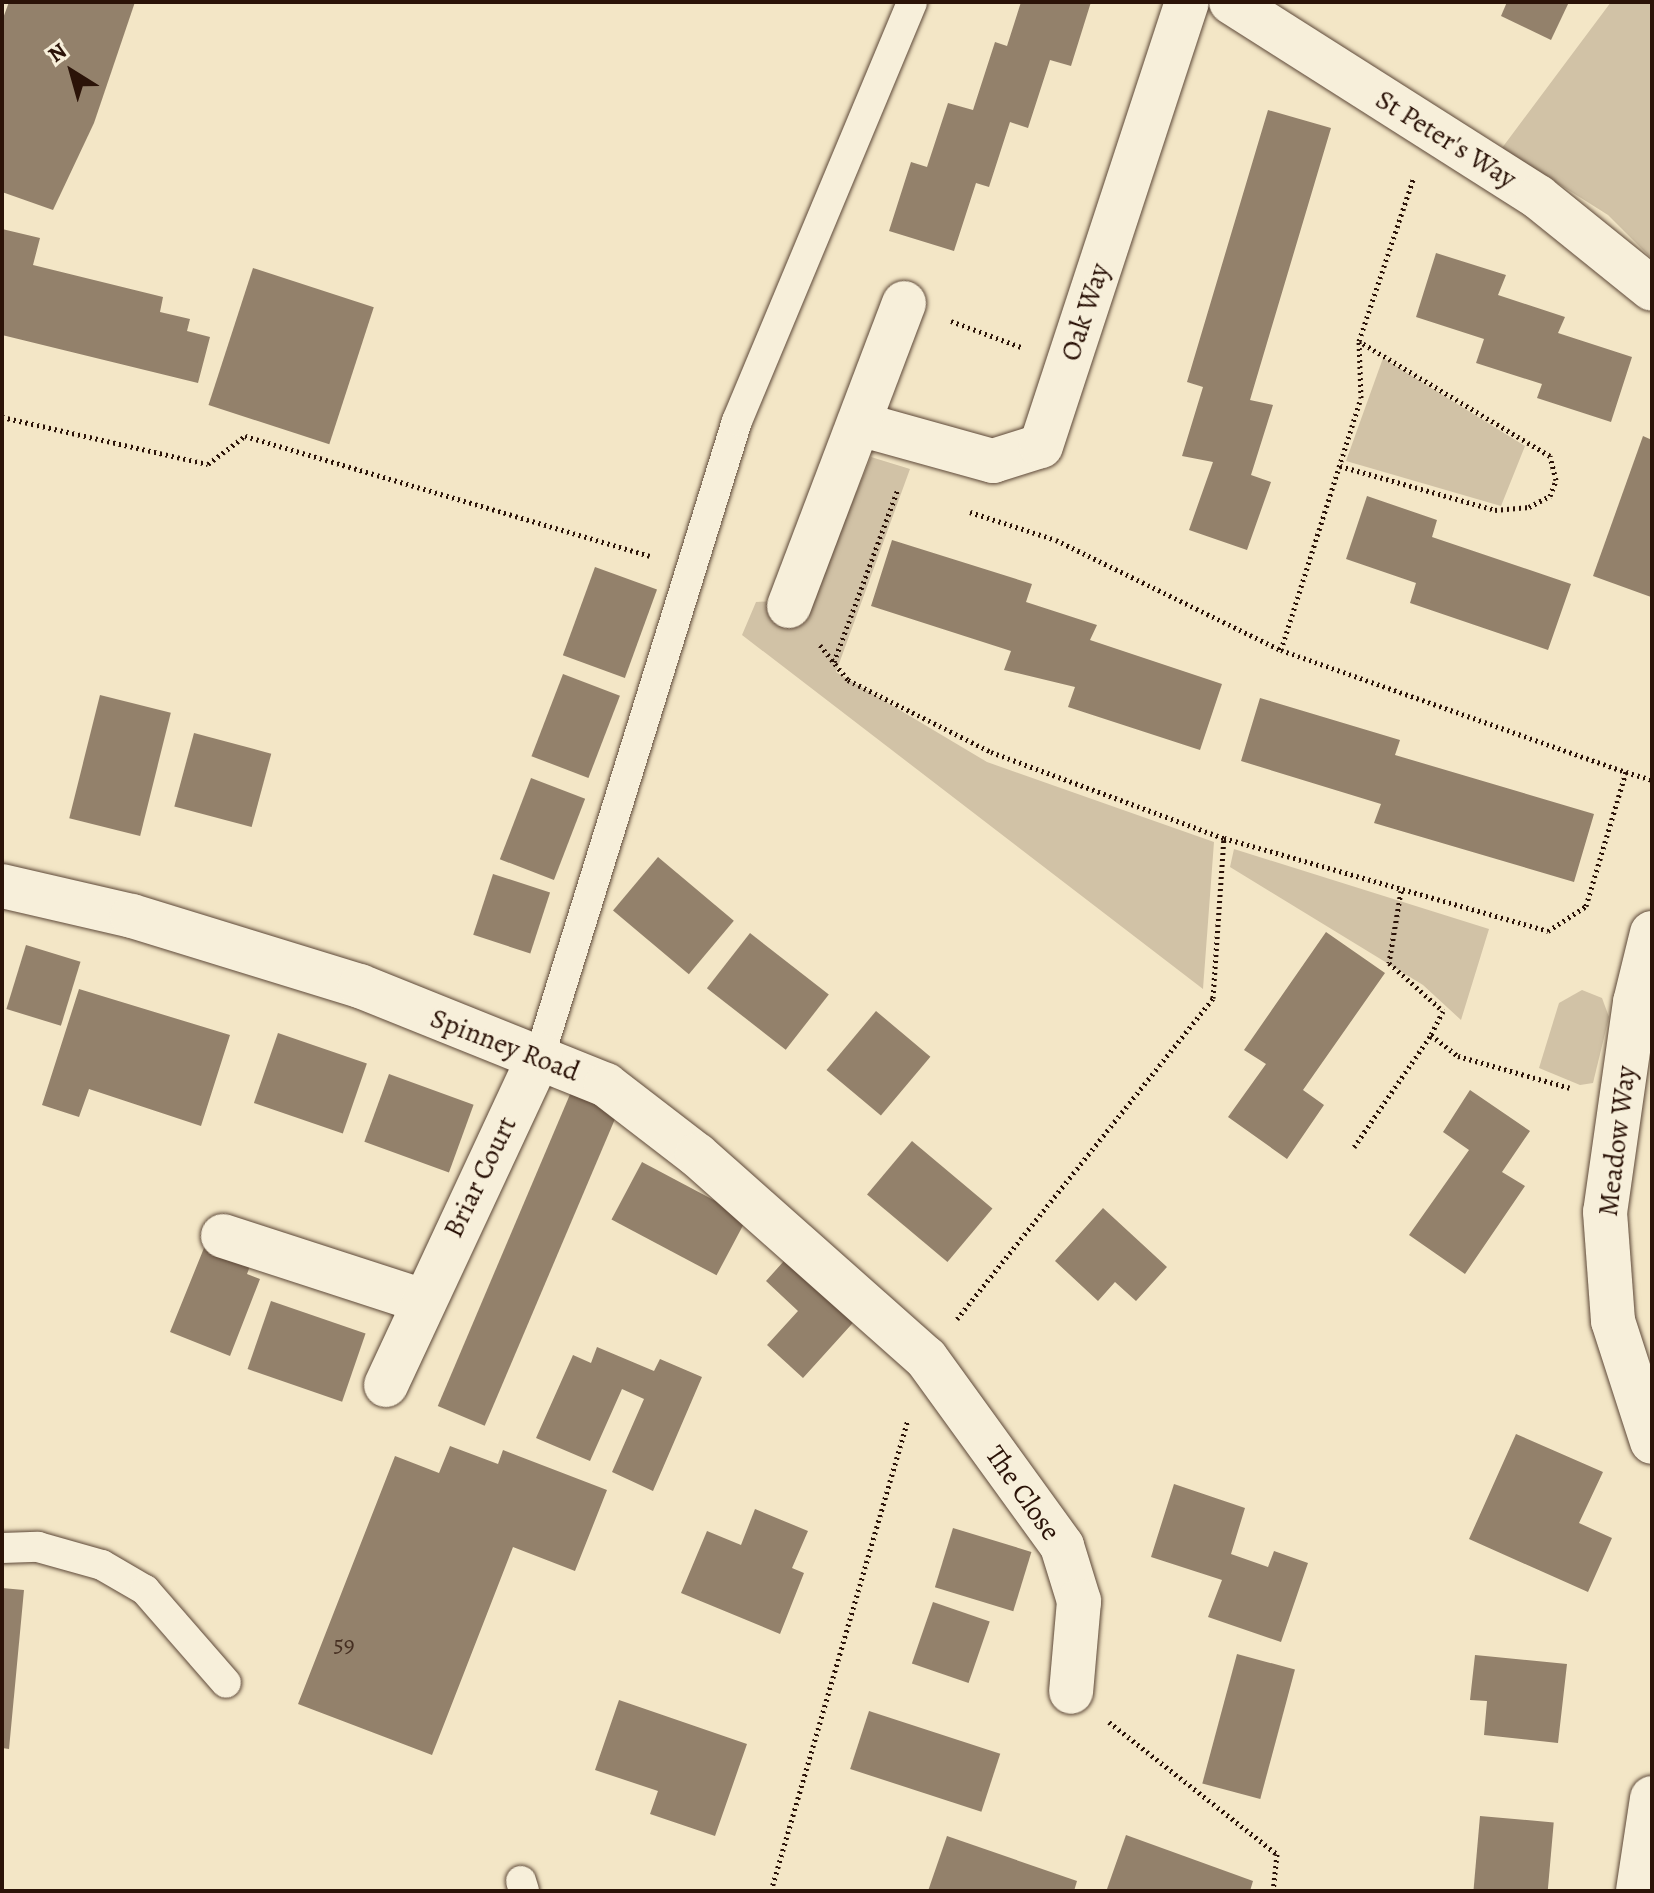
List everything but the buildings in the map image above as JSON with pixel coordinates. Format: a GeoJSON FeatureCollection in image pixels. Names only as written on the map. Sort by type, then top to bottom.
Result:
{"type":"FeatureCollection","features":[{"type":"Feature","properties":{"kind":"street","name":"Oak Way"},"geometry":{"type":"LineString","coordinates":[[863,425],[993,461],[1041,446],[1187,2]]}},
{"type":"Feature","properties":{"kind":"street","name":"St Peter's Way"},"geometry":{"type":"LineString","coordinates":[[1231,2],[1538,197],[1652,289]]}},
{"type":"Feature","properties":{"kind":"street"},"geometry":{"type":"LineString","coordinates":[[789,606],[863,425],[904,303]]}},
{"type":"Feature","properties":{"kind":"street","name":"Spinney Road"},"geometry":{"type":"LineString","coordinates":[[2,886],[231,944],[540,1055],[606,1085],[697,1155],[926,1358]]}},
{"type":"Feature","properties":{"kind":"street","name":"Meadow Way"},"geometry":{"type":"LineString","coordinates":[[1652,933],[1605,1212],[1613,1321],[1652,1442]]}},
{"type":"Feature","properties":{"kind":"street","name":"Briar Court"},"geometry":{"type":"LineString","coordinates":[[386,1385],[420,1300],[540,1055]]}},
{"type":"Feature","properties":{"kind":"street"},"geometry":{"type":"LineString","coordinates":[[223,1236],[420,1300]]}},
{"type":"Feature","properties":{"kind":"street","name":"The Close"},"geometry":{"type":"LineString","coordinates":[[926,1358],[1062,1546],[1079,1601],[1071,1692]]}},
{"type":"Feature","properties":{"kind":"street"},"geometry":{"type":"LineString","coordinates":[[1638,1891],[1652,1798]]}},
{"type":"Feature","properties":{"kind":"lane"},"geometry":{"type":"LineString","coordinates":[[540,1055],[743,406],[912,2]]}},
{"type":"Feature","properties":{"kind":"lane"},"geometry":{"type":"LineString","coordinates":[[2,1548],[38,1547],[89,1561],[145,1590],[226,1683]]}},
{"type":"Feature","properties":{"kind":"path"},"geometry":{"type":"LineString","coordinates":[[1281,650],[1361,398],[1359,341],[1430,130]]}},
{"type":"Feature","properties":{"kind":"path"},"geometry":{"type":"LineString","coordinates":[[1340,466],[1495,510],[1529,507],[1550,496],[1556,480],[1550,456],[1359,341]]}},
{"type":"Feature","properties":{"kind":"path"},"geometry":{"type":"LineString","coordinates":[[2,417],[208,464],[245,436],[690,568]]}},
{"type":"Feature","properties":{"kind":"path"},"geometry":{"type":"LineString","coordinates":[[834,662],[916,440]]}},
{"type":"Feature","properties":{"kind":"path"},"geometry":{"type":"LineString","coordinates":[[898,488],[913,493]]}},
{"type":"Feature","properties":{"kind":"path"},"geometry":{"type":"LineString","coordinates":[[955,507],[1056,540],[1281,650],[1652,780]]}},
{"type":"Feature","properties":{"kind":"path"},"geometry":{"type":"LineString","coordinates":[[789,606],[848,680],[991,752],[1224,838],[1548,931],[1586,906],[1626,772]]}},
{"type":"Feature","properties":{"kind":"path"},"geometry":{"type":"LineString","coordinates":[[771,1891],[926,1358],[1213,998],[1224,838]]}},
{"type":"Feature","properties":{"kind":"path"},"geometry":{"type":"LineString","coordinates":[[1354,1147],[1431,1035],[1443,1011],[1389,963],[1401,890]]}},
{"type":"Feature","properties":{"kind":"path"},"geometry":{"type":"LineString","coordinates":[[1431,1035],[1458,1056],[1621,1103]]}},
{"type":"Feature","properties":{"kind":"path"},"geometry":{"type":"LineString","coordinates":[[1071,1692],[1277,1854],[1273,1891]]}},
{"type":"Feature","properties":{"kind":"shaded area"},"geometry":{"type":"Polygon","coordinates":[[[1611,2],[1652,2],[1652,259],[1608,215],[1502,148],[1611,2]]]}},
{"type":"Feature","properties":{"kind":"shaded area"},"geometry":{"type":"Polygon","coordinates":[[[1383,358],[1525,446],[1501,506],[1346,461],[1383,358]]]}},
{"type":"Feature","properties":{"kind":"shaded area"},"geometry":{"type":"Polygon","coordinates":[[[871,457],[910,469],[836,672],[987,762],[1214,842],[1203,989],[742,635],[756,602],[812,599],[871,457]]]}},
{"type":"Feature","properties":{"kind":"shaded area"},"geometry":{"type":"Polygon","coordinates":[[[1234,849],[1489,929],[1461,1020],[1423,985],[1230,867],[1234,849]]]}},
{"type":"Feature","properties":{"kind":"shaded area"},"geometry":{"type":"Polygon","coordinates":[[[1582,990],[1602,998],[1609,1017],[1593,1083],[1580,1085],[1539,1068],[1559,1003],[1582,990]]]}}]}
